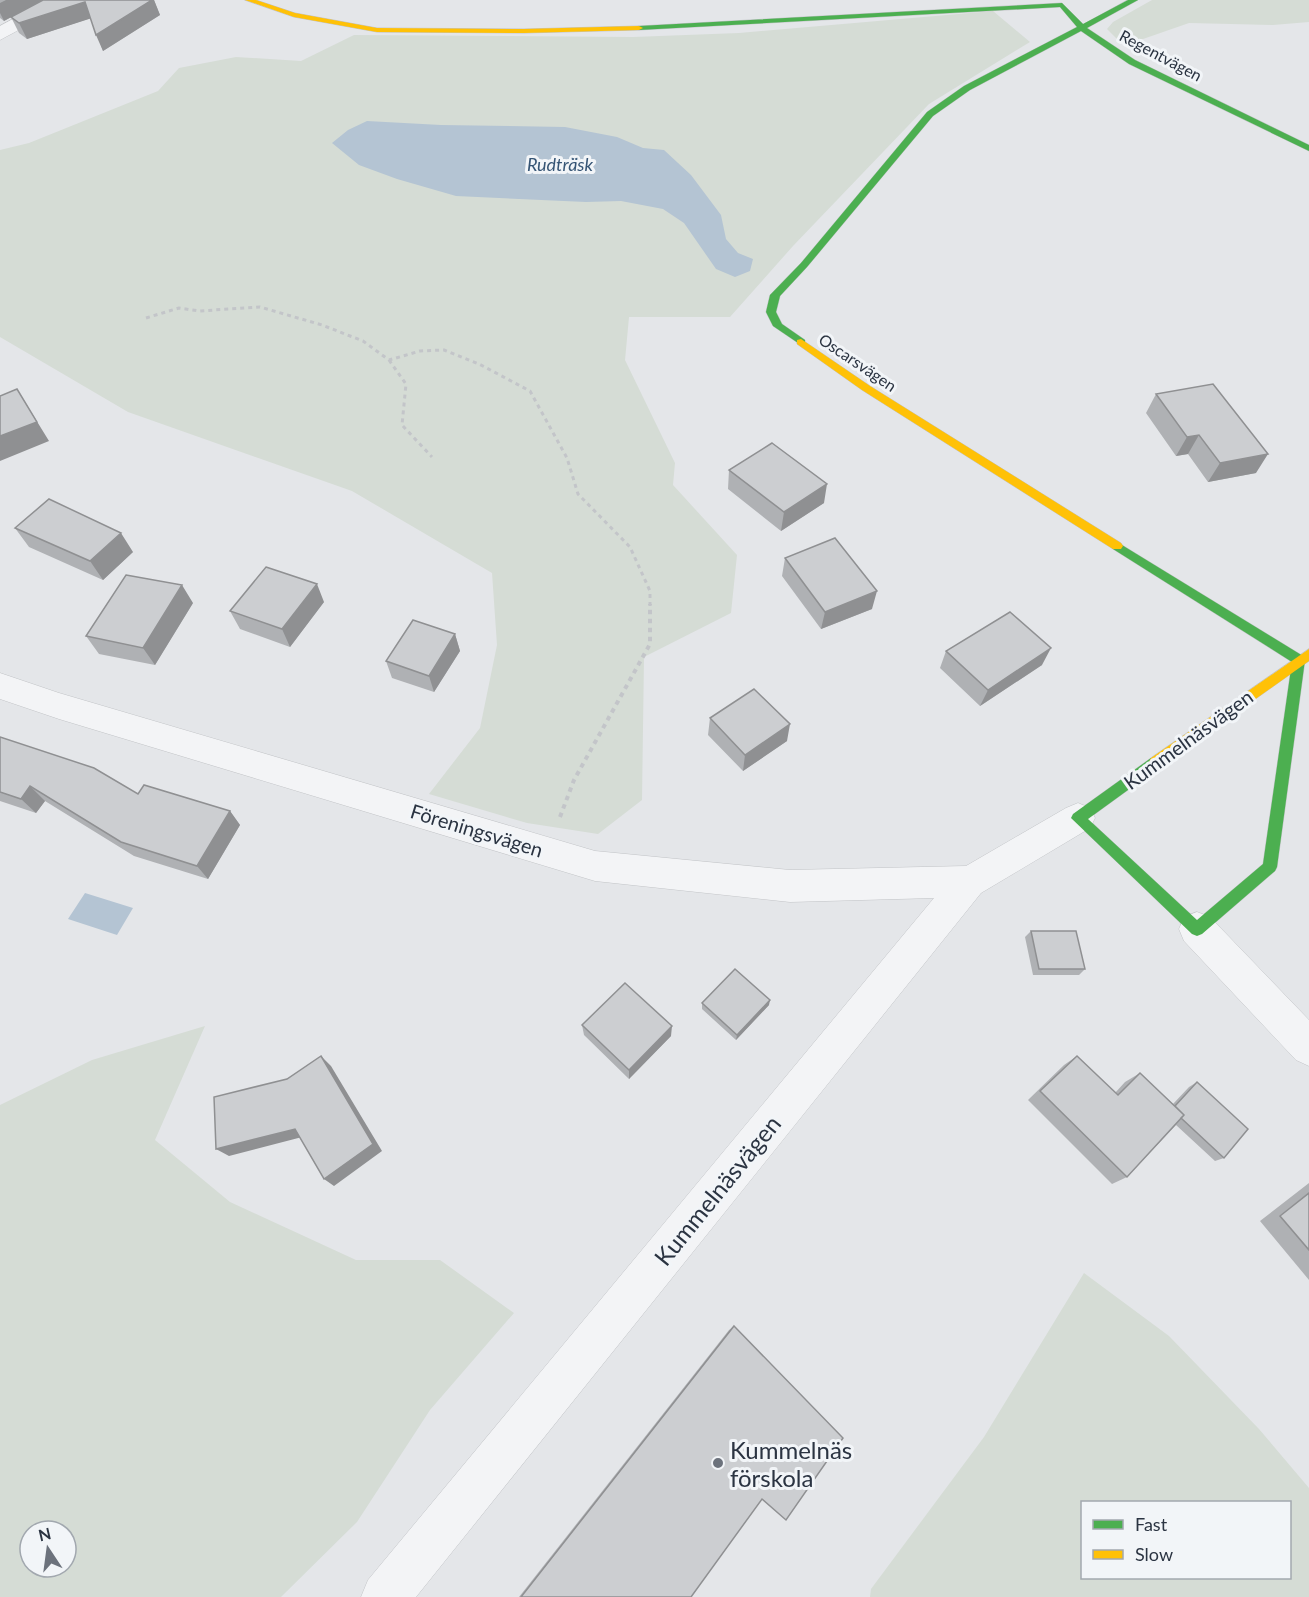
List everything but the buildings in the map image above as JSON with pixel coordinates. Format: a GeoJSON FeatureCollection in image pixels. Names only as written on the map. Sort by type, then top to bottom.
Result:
{"type":"FeatureCollection","features":[{"type":"Feature","properties":{"kind":"street"},"geometry":{"type":"LineString","coordinates":[[0,34],[61,0]]}},
{"type":"Feature","properties":{"kind":"street","name":"Regentvägen"},"geometry":{"type":"LineString","coordinates":[[249,0],[294,15],[377,30],[524,31],[737,26],[1062,2],[1081,27],[1132,62],[1309,148]]}},
{"type":"Feature","properties":{"kind":"street","name":"Oscarsvägen"},"geometry":{"type":"LineString","coordinates":[[1134,0],[967,88],[930,114],[804,265],[775,295],[771,312],[778,326],[866,388],[1304,657]]}},
{"type":"Feature","properties":{"kind":"street"},"geometry":{"type":"LineString","coordinates":[[1197,929],[1270,867],[1304,657]]}},
{"type":"Feature","properties":{"kind":"street","name":"Kummelnäsvägen"},"geometry":{"type":"LineString","coordinates":[[385,1597],[969,882],[1078,818],[1304,657]]}},
{"type":"Feature","properties":{"kind":"street","name":"Föreningsvägen"},"geometry":{"type":"LineString","coordinates":[[0,686],[59,706],[596,866],[790,886],[969,882]]}},
{"type":"Feature","properties":{"kind":"street"},"geometry":{"type":"LineString","coordinates":[[1078,818],[1197,929],[1309,1047]]}},
{"type":"Feature","properties":{"kind":"path"},"geometry":{"type":"LineString","coordinates":[[146,318],[179,308],[199,311],[260,308],[322,325],[363,341],[389,360],[406,384],[402,425],[432,457]]}},
{"type":"Feature","properties":{"kind":"path"},"geometry":{"type":"LineString","coordinates":[[389,360],[420,351],[444,350],[479,364],[530,391],[567,458],[578,494],[630,547],[650,591],[650,644],[623,688],[574,780],[546,851]]}},
{"type":"Feature","properties":{"kind":"shaded area"},"geometry":{"type":"Polygon","coordinates":[[[1152,0],[1309,0],[1309,22],[1273,25],[1189,23],[1143,39],[1117,39],[1107,29],[1113,22],[1152,0]]]}},
{"type":"Feature","properties":{"kind":"shaded area"},"geometry":{"type":"Polygon","coordinates":[[[993,11],[1030,42],[929,104],[793,246],[730,317],[629,317],[625,360],[675,463],[673,485],[737,555],[731,613],[644,657],[642,800],[598,834],[527,823],[429,794],[480,728],[497,645],[492,573],[352,491],[128,412],[0,337],[0,150],[29,143],[158,91],[179,68],[236,57],[301,61],[354,35],[633,37],[739,33],[993,11]]]}},
{"type":"Feature","properties":{"kind":"shaded area"},"geometry":{"type":"Polygon","coordinates":[[[205,1026],[155,1140],[230,1202],[356,1260],[440,1260],[514,1313],[430,1410],[357,1522],[281,1597],[0,1597],[0,1105],[92,1060],[205,1026]]]}},
{"type":"Feature","properties":{"kind":"shaded area"},"geometry":{"type":"Polygon","coordinates":[[[1084,1273],[1169,1336],[1259,1429],[1309,1488],[1309,1597],[870,1597],[871,1589],[984,1437],[1084,1273]]]}},
{"type":"Feature","properties":{"kind":"water","name":"Rudträsk"},"geometry":{"type":"Polygon","coordinates":[[[367,121],[565,127],[617,137],[643,148],[664,150],[691,175],[721,215],[726,239],[738,253],[753,259],[750,271],[735,277],[716,269],[684,223],[663,209],[621,201],[586,202],[456,196],[359,165],[332,143],[348,130],[367,121]]]}},
{"type":"Feature","properties":{"kind":"water"},"geometry":{"type":"Polygon","coordinates":[[[85,893],[133,908],[117,935],[68,919],[85,893]]]}},
{"type":"Feature","properties":{"kind":"traffic: fast"},"geometry":{"type":"LineString","coordinates":[[801,342],[778,326],[771,312],[775,295],[804,265],[930,114],[967,88],[1134,0]]}},
{"type":"Feature","properties":{"kind":"traffic: fast"},"geometry":{"type":"LineString","coordinates":[[639,28],[1062,5],[1081,27],[1132,62],[1309,148]]}},
{"type":"Feature","properties":{"kind":"traffic: fast"},"geometry":{"type":"LineString","coordinates":[[1117,546],[1299,660]]}},
{"type":"Feature","properties":{"kind":"traffic: fast"},"geometry":{"type":"LineString","coordinates":[[1156,762],[1078,818],[1197,929],[1270,867],[1299,660]]}},
{"type":"Feature","properties":{"kind":"traffic: slow"},"geometry":{"type":"LineString","coordinates":[[249,0],[294,15],[377,30],[524,31],[639,28]]}},
{"type":"Feature","properties":{"kind":"traffic: slow"},"geometry":{"type":"LineString","coordinates":[[801,342],[866,388],[1117,546]]}},
{"type":"Feature","properties":{"kind":"traffic: slow"},"geometry":{"type":"LineString","coordinates":[[1156,762],[1309,654]]}},
{"type":"Feature","properties":{"kind":"place","name":"Kummelnäs förskola"},"geometry":{"type":"Point","coordinates":[718,1463]}}]}
